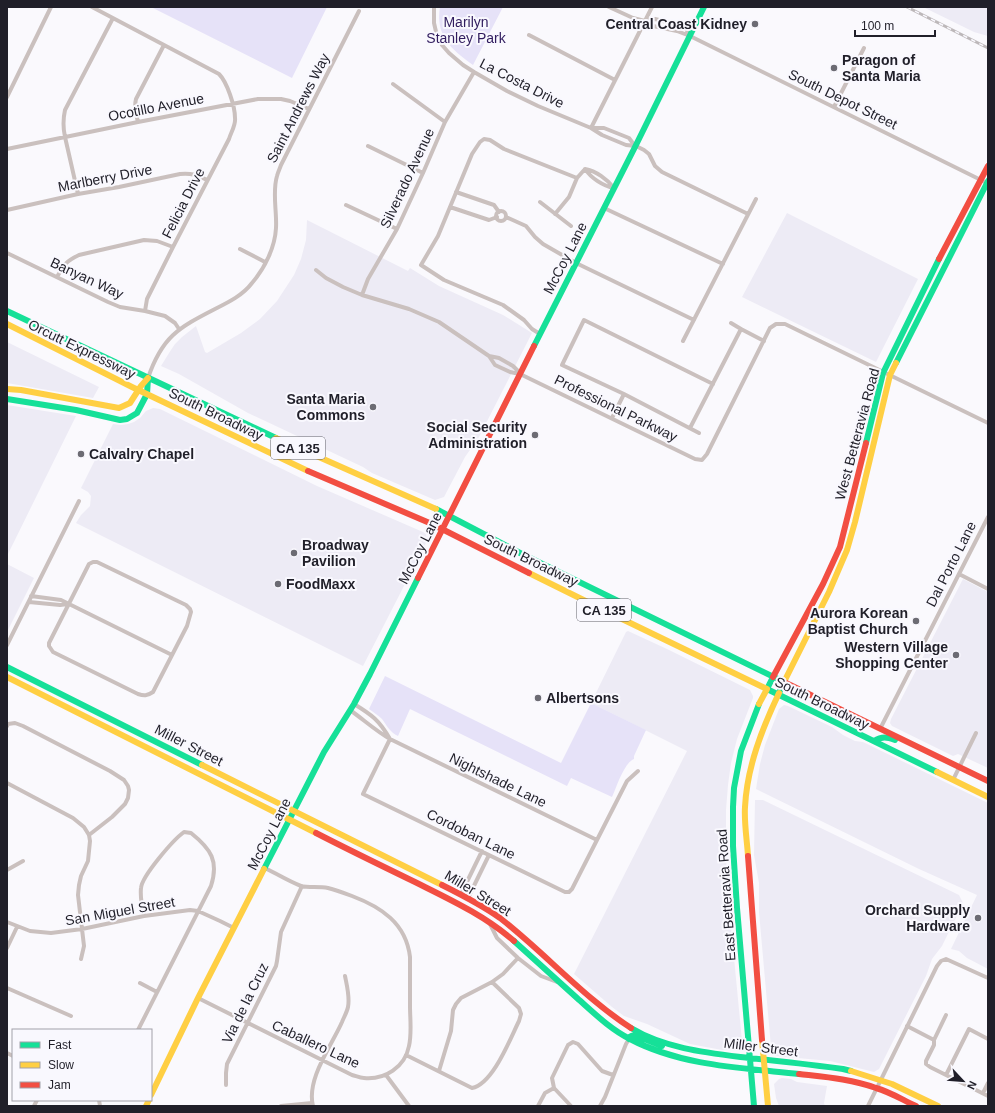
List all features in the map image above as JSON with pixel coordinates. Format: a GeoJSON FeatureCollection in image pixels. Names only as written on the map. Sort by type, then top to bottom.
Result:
{"type":"FeatureCollection","features":[{"type":"Feature","properties":{"kind":"main road","name":"McCoy Lane"},"geometry":{"type":"LineString","coordinates":[[152,1093],[198,998],[293,811],[324,752],[354,704],[443,530],[540,334],[636,146],[704,7]]}},
{"type":"Feature","properties":{"kind":"main road","name":"West Betteravia Road"},"geometry":{"type":"LineString","coordinates":[[767,689],[824,584],[840,547],[883,373],[941,255],[988,166]]}},
{"type":"Feature","properties":{"kind":"main road","name":"West Betteravia Road"},"geometry":{"type":"LineString","coordinates":[[778,694],[829,592],[847,550],[890,376],[988,182]]}},
{"type":"Feature","properties":{"kind":"main road","name":"Orcutt Expressway"},"geometry":{"type":"LineString","coordinates":[[7,311],[148,378]]}},
{"type":"Feature","properties":{"kind":"main road","name":"Orcutt Expressway"},"geometry":{"type":"LineString","coordinates":[[7,324],[147,394]]}},
{"type":"Feature","properties":{"kind":"main road"},"geometry":{"type":"LineString","coordinates":[[7,389],[21,390],[119,408],[130,404],[138,390],[148,378]]}},
{"type":"Feature","properties":{"kind":"main road"},"geometry":{"type":"LineString","coordinates":[[7,399],[76,410],[120,420],[127,419],[137,413],[147,394],[148,378]]}},
{"type":"Feature","properties":{"kind":"main road","name":"South Broadway"},"geometry":{"type":"LineString","coordinates":[[148,378],[280,440],[450,516],[522,554],[988,781]]}},
{"type":"Feature","properties":{"kind":"main road","name":"South Broadway"},"geometry":{"type":"LineString","coordinates":[[147,394],[295,466],[443,530],[988,797]]}},
{"type":"Feature","properties":{"kind":"main road"},"geometry":{"type":"LineString","coordinates":[[561,589],[565,574]]}},
{"type":"Feature","properties":{"kind":"main road"},"geometry":{"type":"LineString","coordinates":[[561,589],[572,578]]}},
{"type":"Feature","properties":{"kind":"main road","name":"Miller Street"},"geometry":{"type":"LineString","coordinates":[[7,667],[468,898],[507,924],[600,1006],[641,1033],[661,1042],[680,1048],[843,1069],[860,1073],[908,1091],[938,1106]]}},
{"type":"Feature","properties":{"kind":"main road","name":"Miller Street"},"geometry":{"type":"LineString","coordinates":[[7,677],[289,820],[453,901],[489,921],[562,983],[594,1013],[629,1039],[662,1053],[679,1058],[765,1071],[841,1079],[877,1088],[916,1106]]}},
{"type":"Feature","properties":{"kind":"main road","name":"East Betteravia Road"},"geometry":{"type":"LineString","coordinates":[[754,1106],[733,846],[733,807],[734,788],[742,747],[758,706],[767,689]]}},
{"type":"Feature","properties":{"kind":"main road","name":"East Betteravia Road"},"geometry":{"type":"LineString","coordinates":[[768,1106],[752,924],[746,808],[747,790],[754,751],[778,694]]}},
{"type":"Feature","properties":{"kind":"main road"},"geometry":{"type":"LineString","coordinates":[[874,741],[878,737],[882,736],[893,739],[935,759],[943,759]]}},
{"type":"Feature","properties":{"kind":"main road"},"geometry":{"type":"LineString","coordinates":[[739,925],[752,924]]}},
{"type":"Feature","properties":{"kind":"main road"},"geometry":{"type":"LineString","coordinates":[[629,1039],[634,1035],[662,1046],[680,1048]]}},
{"type":"Feature","properties":{"kind":"street"},"geometry":{"type":"LineString","coordinates":[[7,97],[51,7]]}},
{"type":"Feature","properties":{"kind":"street","name":"Felicia Drive"},"geometry":{"type":"LineString","coordinates":[[92,7],[223,77],[228,88],[235,118],[229,138],[172,247],[147,299],[145,311]]}},
{"type":"Feature","properties":{"kind":"street","name":"La Costa Drive"},"geometry":{"type":"LineString","coordinates":[[434,7],[434,23],[437,36],[442,45],[449,53],[474,72],[538,106],[592,128],[602,135],[626,145],[636,146]]}},
{"type":"Feature","properties":{"kind":"street"},"geometry":{"type":"LineString","coordinates":[[609,7],[633,18],[645,20],[655,19],[679,24],[685,27],[690,36]]}},
{"type":"Feature","properties":{"kind":"street"},"geometry":{"type":"LineString","coordinates":[[592,128],[652,7]]}},
{"type":"Feature","properties":{"kind":"street","name":"Saint Andrews Way"},"geometry":{"type":"LineString","coordinates":[[148,378],[158,352],[171,336],[179,329],[237,297],[252,283],[265,262],[275,240],[275,187],[281,165],[359,11]]}},
{"type":"Feature","properties":{"kind":"street"},"geometry":{"type":"LineString","coordinates":[[78,194],[63,129],[63,118],[65,110],[113,18]]}},
{"type":"Feature","properties":{"kind":"street"},"geometry":{"type":"LineString","coordinates":[[645,20],[653,26],[677,31],[690,36]]}},
{"type":"Feature","properties":{"kind":"street"},"geometry":{"type":"LineString","coordinates":[[528,35],[616,80]]}},
{"type":"Feature","properties":{"kind":"street","name":"South Depot Street"},"geometry":{"type":"LineString","coordinates":[[690,36],[981,180],[988,182]]}},
{"type":"Feature","properties":{"kind":"street"},"geometry":{"type":"LineString","coordinates":[[138,122],[136,99],[164,45]]}},
{"type":"Feature","properties":{"kind":"street"},"geometry":{"type":"LineString","coordinates":[[834,107],[864,48]]}},
{"type":"Feature","properties":{"kind":"street","name":"Silverado Avenue"},"geometry":{"type":"LineString","coordinates":[[362,295],[368,279],[397,229],[445,122],[474,72]]}},
{"type":"Feature","properties":{"kind":"street"},"geometry":{"type":"LineString","coordinates":[[393,84],[445,122]]}},
{"type":"Feature","properties":{"kind":"street","name":"Ocotillo Avenue"},"geometry":{"type":"LineString","coordinates":[[7,149],[258,99],[273,98],[290,101],[309,110]]}},
{"type":"Feature","properties":{"kind":"street","name":"La Costa Drive"},"geometry":{"type":"LineString","coordinates":[[592,128],[604,128],[629,138],[636,146]]}},
{"type":"Feature","properties":{"kind":"street"},"geometry":{"type":"LineString","coordinates":[[540,334],[532,329],[524,320],[502,305],[444,280],[421,265],[438,236],[472,154],[480,142],[484,139],[490,140],[504,149],[577,178]]}},
{"type":"Feature","properties":{"kind":"street"},"geometry":{"type":"LineString","coordinates":[[368,146],[423,173]]}},
{"type":"Feature","properties":{"kind":"street"},"geometry":{"type":"LineString","coordinates":[[636,146],[649,154],[655,166],[662,172],[748,214]]}},
{"type":"Feature","properties":{"kind":"street"},"geometry":{"type":"LineString","coordinates":[[555,214],[569,197],[577,178],[585,169],[589,174],[607,187],[614,188]]}},
{"type":"Feature","properties":{"kind":"street","name":"Marlberry Drive"},"geometry":{"type":"LineString","coordinates":[[7,210],[180,174],[194,174],[207,180]]}},
{"type":"Feature","properties":{"kind":"street"},"geometry":{"type":"LineString","coordinates":[[456,192],[494,205],[499,212]]}},
{"type":"Feature","properties":{"kind":"street"},"geometry":{"type":"LineString","coordinates":[[683,341],[756,199]]}},
{"type":"Feature","properties":{"kind":"street"},"geometry":{"type":"LineString","coordinates":[[540,202],[572,226]]}},
{"type":"Feature","properties":{"kind":"street"},"geometry":{"type":"LineString","coordinates":[[346,205],[397,229]]}},
{"type":"Feature","properties":{"kind":"street"},"geometry":{"type":"LineString","coordinates":[[450,207],[489,220],[496,217],[499,212]]}},
{"type":"Feature","properties":{"kind":"street"},"geometry":{"type":"LineString","coordinates":[[604,208],[723,264]]}},
{"type":"Feature","properties":{"kind":"street"},"geometry":{"type":"LineString","coordinates":[[499,212],[504,211],[506,217],[526,226],[534,237],[543,244],[576,263],[694,320]]}},
{"type":"Feature","properties":{"kind":"street"},"geometry":{"type":"LineString","coordinates":[[496,217],[500,220],[504,220],[506,217]]}},
{"type":"Feature","properties":{"kind":"street"},"geometry":{"type":"LineString","coordinates":[[58,277],[63,266],[70,259],[79,255],[144,240],[157,241],[172,247]]}},
{"type":"Feature","properties":{"kind":"street"},"geometry":{"type":"LineString","coordinates":[[240,249],[265,262]]}},
{"type":"Feature","properties":{"kind":"street","name":"Banyan Way"},"geometry":{"type":"LineString","coordinates":[[7,253],[120,307],[165,316],[179,329]]}},
{"type":"Feature","properties":{"kind":"street","name":"Professional Parkway"},"geometry":{"type":"LineString","coordinates":[[316,270],[326,278],[343,287],[362,295],[409,309],[439,322],[489,356],[495,364],[510,372],[520,374],[695,459],[702,460],[707,454],[764,341]]}},
{"type":"Feature","properties":{"kind":"street"},"geometry":{"type":"LineString","coordinates":[[699,433],[624,394],[562,365],[584,320],[713,384]]}},
{"type":"Feature","properties":{"kind":"street"},"geometry":{"type":"LineString","coordinates":[[731,323],[764,341],[770,328],[776,324],[785,324],[988,423]]}},
{"type":"Feature","properties":{"kind":"street"},"geometry":{"type":"LineString","coordinates":[[690,428],[741,329]]}},
{"type":"Feature","properties":{"kind":"street","name":"Professional Parkway"},"geometry":{"type":"LineString","coordinates":[[489,356],[499,358],[513,366],[520,374]]}},
{"type":"Feature","properties":{"kind":"street"},"geometry":{"type":"LineString","coordinates":[[612,418],[624,394]]}},
{"type":"Feature","properties":{"kind":"street"},"geometry":{"type":"LineString","coordinates":[[7,645],[79,501]]}},
{"type":"Feature","properties":{"kind":"street","name":"Dal Porto Lane"},"geometry":{"type":"LineString","coordinates":[[880,729],[988,517]]}},
{"type":"Feature","properties":{"kind":"street"},"geometry":{"type":"LineString","coordinates":[[93,562],[98,562],[190,609],[191,612],[187,626],[153,692],[144,696],[138,694],[53,652],[49,646],[49,643],[69,603],[90,564],[93,562]]}},
{"type":"Feature","properties":{"kind":"street"},"geometry":{"type":"LineString","coordinates":[[959,574],[988,589]]}},
{"type":"Feature","properties":{"kind":"street"},"geometry":{"type":"LineString","coordinates":[[31,596],[61,600],[69,603],[172,655]]}},
{"type":"Feature","properties":{"kind":"street"},"geometry":{"type":"LineString","coordinates":[[29,602],[60,605],[69,603]]}},
{"type":"Feature","properties":{"kind":"street"},"geometry":{"type":"LineString","coordinates":[[354,704],[375,717],[383,726],[390,739]]}},
{"type":"Feature","properties":{"kind":"street","name":"Nightshade Lane"},"geometry":{"type":"LineString","coordinates":[[350,710],[390,739],[597,840]]}},
{"type":"Feature","properties":{"kind":"street"},"geometry":{"type":"LineString","coordinates":[[7,726],[8,724],[15,723],[23,726],[110,771],[124,780],[129,790],[128,798],[125,804],[112,817],[89,835]]}},
{"type":"Feature","properties":{"kind":"street"},"geometry":{"type":"LineString","coordinates":[[953,780],[976,733]]}},
{"type":"Feature","properties":{"kind":"street","name":"Cordoban Lane"},"geometry":{"type":"LineString","coordinates":[[390,739],[364,794],[482,852],[565,892],[569,892],[572,889],[597,840]]}},
{"type":"Feature","properties":{"kind":"street"},"geometry":{"type":"LineString","coordinates":[[597,840],[627,781],[638,771]]}},
{"type":"Feature","properties":{"kind":"street"},"geometry":{"type":"LineString","coordinates":[[7,783],[73,818],[84,827],[89,835],[90,841],[88,861],[81,876],[78,895],[84,946],[82,959]]}},
{"type":"Feature","properties":{"kind":"street"},"geometry":{"type":"LineString","coordinates":[[138,1029],[211,886],[214,875],[215,866],[212,856],[207,848],[191,833],[184,832],[178,837],[149,871],[142,882],[141,888],[144,916]]}},
{"type":"Feature","properties":{"kind":"street"},"geometry":{"type":"LineString","coordinates":[[461,894],[482,852]]}},
{"type":"Feature","properties":{"kind":"street"},"geometry":{"type":"LineString","coordinates":[[468,898],[489,855]]}},
{"type":"Feature","properties":{"kind":"street"},"geometry":{"type":"LineString","coordinates":[[7,870],[23,861]]}},
{"type":"Feature","properties":{"kind":"street","name":"Caballero Lane"},"geometry":{"type":"LineString","coordinates":[[198,998],[352,1075],[364,1078],[377,1078],[396,1069],[404,1060],[409,1045],[410,957],[405,938],[401,930],[387,914],[358,899],[326,888],[302,886],[265,868]]}},
{"type":"Feature","properties":{"kind":"street","name":"Via de la Cruz"},"geometry":{"type":"LineString","coordinates":[[226,1085],[228,1064],[276,966],[281,932],[302,886]]}},
{"type":"Feature","properties":{"kind":"street","name":"San Miguel Street"},"geometry":{"type":"LineString","coordinates":[[7,922],[30,931],[64,932],[144,916],[184,911],[198,911],[234,928]]}},
{"type":"Feature","properties":{"kind":"street","name":"Miller Street"},"geometry":{"type":"LineString","coordinates":[[489,921],[497,938],[518,958],[541,976],[562,983]]}},
{"type":"Feature","properties":{"kind":"street"},"geometry":{"type":"LineString","coordinates":[[7,948],[17,927]]}},
{"type":"Feature","properties":{"kind":"street"},"geometry":{"type":"LineString","coordinates":[[438,1071],[451,1031],[453,1010],[456,1004],[461,998],[504,974],[518,958]]}},
{"type":"Feature","properties":{"kind":"street"},"geometry":{"type":"LineString","coordinates":[[868,1106],[937,966],[941,961],[946,959],[988,978]]}},
{"type":"Feature","properties":{"kind":"street"},"geometry":{"type":"LineString","coordinates":[[281,1106],[312,1105],[313,1086],[317,1073],[348,1007],[349,1000],[345,976]]}},
{"type":"Feature","properties":{"kind":"street"},"geometry":{"type":"LineString","coordinates":[[406,1055],[472,1088],[475,1088],[481,1084],[495,1068],[519,1021],[521,1014],[521,1010],[492,982]]}},
{"type":"Feature","properties":{"kind":"street"},"geometry":{"type":"LineString","coordinates":[[140,983],[157,992]]}},
{"type":"Feature","properties":{"kind":"street"},"geometry":{"type":"LineString","coordinates":[[7,988],[71,1016]]}},
{"type":"Feature","properties":{"kind":"street"},"geometry":{"type":"LineString","coordinates":[[946,1015],[934,1040],[934,1045],[926,1060],[926,1064],[988,1096]]}},
{"type":"Feature","properties":{"kind":"street"},"geometry":{"type":"LineString","coordinates":[[907,1026],[934,1040]]}},
{"type":"Feature","properties":{"kind":"street"},"geometry":{"type":"LineString","coordinates":[[946,1075],[969,1030],[988,1039]]}},
{"type":"Feature","properties":{"kind":"street"},"geometry":{"type":"LineString","coordinates":[[600,1106],[606,1097],[613,1075],[629,1039]]}},
{"type":"Feature","properties":{"kind":"street"},"geometry":{"type":"LineString","coordinates":[[571,1106],[554,1088],[552,1078],[568,1045],[573,1042],[578,1044],[602,1071],[613,1075]]}},
{"type":"Feature","properties":{"kind":"street"},"geometry":{"type":"LineString","coordinates":[[386,1075],[409,1106]]}},
{"type":"Feature","properties":{"kind":"street"},"geometry":{"type":"LineString","coordinates":[[983,1093],[988,1082]]}},
{"type":"Feature","properties":{"kind":"street"},"geometry":{"type":"LineString","coordinates":[[538,1106],[545,1093],[554,1088]]}},
{"type":"Feature","properties":{"kind":"shaded area"},"geometry":{"type":"Polygon","coordinates":[[[923,7],[988,7],[988,36],[974,32],[923,7]]]}},
{"type":"Feature","properties":{"kind":"shaded area"},"geometry":{"type":"Polygon","coordinates":[[[787,213],[918,279],[876,362],[742,297],[787,213]]]}},
{"type":"Feature","properties":{"kind":"shaded area"},"geometry":{"type":"Polygon","coordinates":[[[307,220],[408,271],[410,268],[439,286],[503,315],[532,333],[479,437],[465,457],[444,497],[435,500],[372,473],[363,467],[248,413],[179,374],[161,366],[175,344],[196,326],[205,352],[207,353],[241,333],[260,319],[277,301],[294,275],[301,259],[306,240],[307,220]]]}},
{"type":"Feature","properties":{"kind":"shaded area"},"geometry":{"type":"Polygon","coordinates":[[[7,342],[99,387],[93,398],[7,383],[7,342]]]}},
{"type":"Feature","properties":{"kind":"shaded area"},"geometry":{"type":"Polygon","coordinates":[[[7,405],[76,416],[7,556],[7,405]]]}},
{"type":"Feature","properties":{"kind":"shaded area","name":"Broadway Pavilion"},"geometry":{"type":"Polygon","coordinates":[[[153,408],[160,409],[317,486],[426,534],[427,541],[363,666],[76,523],[81,515],[90,506],[91,496],[88,492],[81,488],[113,424],[121,425],[134,422],[146,411],[153,408]]]}},
{"type":"Feature","properties":{"kind":"shaded area"},"geometry":{"type":"Polygon","coordinates":[[[7,564],[34,578],[7,632],[7,564]]]}},
{"type":"Feature","properties":{"kind":"shaded area","name":"Western Village Shopping Center"},"geometry":{"type":"Polygon","coordinates":[[[963,579],[988,592],[988,768],[958,754],[953,756],[892,726],[890,723],[963,579]]]}},
{"type":"Feature","properties":{"kind":"shaded area"},"geometry":{"type":"Polygon","coordinates":[[[628,631],[750,690],[753,696],[737,739],[731,763],[726,810],[726,857],[730,916],[742,1041],[741,1047],[735,1050],[722,1050],[690,1044],[647,1024],[624,1016],[574,974],[687,751],[591,703],[626,632],[628,631]]]}},
{"type":"Feature","properties":{"kind":"shaded area"},"geometry":{"type":"Polygon","coordinates":[[[784,705],[832,727],[855,741],[863,742],[988,803],[988,969],[967,958],[959,951],[951,949],[977,895],[919,869],[756,789],[765,745],[779,709],[784,705]]]}},
{"type":"Feature","properties":{"kind":"shaded area"},"geometry":{"type":"Polygon","coordinates":[[[755,800],[763,800],[959,895],[963,903],[942,946],[932,959],[926,976],[879,1069],[874,1072],[830,1061],[776,1056],[771,1047],[759,912],[759,883],[754,855],[755,800]]]}},
{"type":"Feature","properties":{"kind":"shaded area"},"geometry":{"type":"Polygon","coordinates":[[[782,1078],[791,1079],[797,1082],[827,1086],[824,1103],[825,1106],[779,1106],[774,1084],[782,1078]]]}},
{"type":"Feature","properties":{"kind":"green space"},"geometry":{"type":"Polygon","coordinates":[[[151,7],[327,7],[292,78],[151,7]]]}},
{"type":"Feature","properties":{"kind":"green space","name":"Marilyn Stanley Park"},"geometry":{"type":"Polygon","coordinates":[[[440,7],[503,7],[473,65],[452,48],[443,34],[439,17],[440,7]]]}},
{"type":"Feature","properties":{"kind":"green space"},"geometry":{"type":"Polygon","coordinates":[[[385,676],[561,763],[591,703],[646,730],[634,759],[630,761],[624,770],[612,797],[571,778],[567,786],[410,709],[398,736],[391,731],[382,719],[369,709],[385,676]]]}},
{"type":"Feature","properties":{"kind":"railway"},"geometry":{"type":"LineString","coordinates":[[907,7],[988,48]]}},
{"type":"Feature","properties":{"kind":"traffic: fast"},"geometry":{"type":"LineString","coordinates":[[534,346],[704,7]]}},
{"type":"Feature","properties":{"kind":"traffic: fast"},"geometry":{"type":"LineString","coordinates":[[896,363],[988,181]]}},
{"type":"Feature","properties":{"kind":"traffic: fast"},"geometry":{"type":"LineString","coordinates":[[866,443],[883,373],[939,259]]}},
{"type":"Feature","properties":{"kind":"traffic: fast"},"geometry":{"type":"LineString","coordinates":[[7,311],[276,438]]}},
{"type":"Feature","properties":{"kind":"traffic: fast"},"geometry":{"type":"LineString","coordinates":[[7,399],[76,410],[120,420],[127,419],[137,413],[147,394],[148,378]]}},
{"type":"Feature","properties":{"kind":"traffic: fast"},"geometry":{"type":"LineString","coordinates":[[436,509],[522,554],[784,682],[779,693]]}},
{"type":"Feature","properties":{"kind":"traffic: fast"},"geometry":{"type":"LineString","coordinates":[[264,869],[324,752],[354,704],[370,674],[418,578]]}},
{"type":"Feature","properties":{"kind":"traffic: fast"},"geometry":{"type":"LineString","coordinates":[[7,667],[202,765]]}},
{"type":"Feature","properties":{"kind":"traffic: fast"},"geometry":{"type":"LineString","coordinates":[[773,677],[767,689],[937,772]]}},
{"type":"Feature","properties":{"kind":"traffic: fast"},"geometry":{"type":"LineString","coordinates":[[754,1106],[737,908],[733,846],[733,807],[734,788],[741,751],[759,704]]}},
{"type":"Feature","properties":{"kind":"traffic: fast"},"geometry":{"type":"LineString","coordinates":[[874,741],[880,738],[895,740]]}},
{"type":"Feature","properties":{"kind":"traffic: fast"},"geometry":{"type":"LineString","coordinates":[[514,941],[602,1020],[630,1039],[670,1055],[691,1060],[734,1067],[799,1074]]}},
{"type":"Feature","properties":{"kind":"traffic: fast"},"geometry":{"type":"LineString","coordinates":[[631,1028],[659,1041],[688,1049],[851,1071]]}},
{"type":"Feature","properties":{"kind":"traffic: fast"},"geometry":{"type":"LineString","coordinates":[[629,1039],[634,1035],[662,1046]]}},
{"type":"Feature","properties":{"kind":"traffic: slow"},"geometry":{"type":"LineString","coordinates":[[7,324],[132,387],[308,471]]}},
{"type":"Feature","properties":{"kind":"traffic: slow"},"geometry":{"type":"LineString","coordinates":[[784,682],[829,592],[847,550],[890,375],[896,363]]}},
{"type":"Feature","properties":{"kind":"traffic: slow"},"geometry":{"type":"LineString","coordinates":[[7,389],[21,390],[119,408],[130,403],[148,378]]}},
{"type":"Feature","properties":{"kind":"traffic: slow"},"geometry":{"type":"LineString","coordinates":[[276,438],[436,509]]}},
{"type":"Feature","properties":{"kind":"traffic: slow"},"geometry":{"type":"LineString","coordinates":[[529,573],[767,689],[759,704]]}},
{"type":"Feature","properties":{"kind":"traffic: slow"},"geometry":{"type":"LineString","coordinates":[[7,677],[316,833]]}},
{"type":"Feature","properties":{"kind":"traffic: slow"},"geometry":{"type":"LineString","coordinates":[[748,856],[745,825],[746,792],[756,748],[779,693]]}},
{"type":"Feature","properties":{"kind":"traffic: slow"},"geometry":{"type":"LineString","coordinates":[[202,765],[442,885]]}},
{"type":"Feature","properties":{"kind":"traffic: slow"},"geometry":{"type":"LineString","coordinates":[[937,772],[988,797]]}},
{"type":"Feature","properties":{"kind":"traffic: slow"},"geometry":{"type":"LineString","coordinates":[[152,1093],[198,998],[264,869]]}},
{"type":"Feature","properties":{"kind":"traffic: slow"},"geometry":{"type":"LineString","coordinates":[[762,1040],[768,1106]]}},
{"type":"Feature","properties":{"kind":"traffic: slow"},"geometry":{"type":"LineString","coordinates":[[851,1071],[892,1084],[938,1106]]}},
{"type":"Feature","properties":{"kind":"traffic: slow"},"geometry":{"type":"LineString","coordinates":[[146,1106],[148,1101]]}},
{"type":"Feature","properties":{"kind":"traffic: jam"},"geometry":{"type":"LineString","coordinates":[[939,259],[988,166]]}},
{"type":"Feature","properties":{"kind":"traffic: jam"},"geometry":{"type":"LineString","coordinates":[[418,578],[534,346]]}},
{"type":"Feature","properties":{"kind":"traffic: jam"},"geometry":{"type":"LineString","coordinates":[[773,677],[823,584],[840,547],[866,443]]}},
{"type":"Feature","properties":{"kind":"traffic: jam"},"geometry":{"type":"LineString","coordinates":[[308,471],[432,524],[529,573]]}},
{"type":"Feature","properties":{"kind":"traffic: jam"},"geometry":{"type":"LineString","coordinates":[[784,682],[988,781]]}},
{"type":"Feature","properties":{"kind":"traffic: jam"},"geometry":{"type":"LineString","coordinates":[[316,833],[466,908],[491,923],[514,941]]}},
{"type":"Feature","properties":{"kind":"traffic: jam"},"geometry":{"type":"LineString","coordinates":[[748,856],[762,1040]]}},
{"type":"Feature","properties":{"kind":"traffic: jam"},"geometry":{"type":"LineString","coordinates":[[442,885],[479,904],[500,918],[580,989],[613,1016],[631,1028]]}},
{"type":"Feature","properties":{"kind":"traffic: jam"},"geometry":{"type":"LineString","coordinates":[[799,1074],[857,1082],[886,1092],[916,1106]]}},
{"type":"Feature","properties":{"kind":"place","name":"Central Coast Kidney"},"geometry":{"type":"Point","coordinates":[755,24]}},
{"type":"Feature","properties":{"kind":"place","name":"Paragon of Santa Maria"},"geometry":{"type":"Point","coordinates":[834,68]}},
{"type":"Feature","properties":{"kind":"place","name":"Santa Maria Commons"},"geometry":{"type":"Point","coordinates":[373,407]}},
{"type":"Feature","properties":{"kind":"place","name":"Social Security Administration"},"geometry":{"type":"Point","coordinates":[535,435]}},
{"type":"Feature","properties":{"kind":"place","name":"Calvalry Chapel"},"geometry":{"type":"Point","coordinates":[81,454]}},
{"type":"Feature","properties":{"kind":"place","name":"Broadway Pavilion"},"geometry":{"type":"Point","coordinates":[294,553]}},
{"type":"Feature","properties":{"kind":"place","name":"FoodMaxx"},"geometry":{"type":"Point","coordinates":[278,584]}},
{"type":"Feature","properties":{"kind":"place","name":"Aurora Korean Baptist Church"},"geometry":{"type":"Point","coordinates":[916,621]}},
{"type":"Feature","properties":{"kind":"place","name":"Western Village Shopping Center"},"geometry":{"type":"Point","coordinates":[956,655]}},
{"type":"Feature","properties":{"kind":"place","name":"Albertsons"},"geometry":{"type":"Point","coordinates":[538,698]}},
{"type":"Feature","properties":{"kind":"place","name":"Orchard Supply Hardware"},"geometry":{"type":"Point","coordinates":[978,918]}}]}
